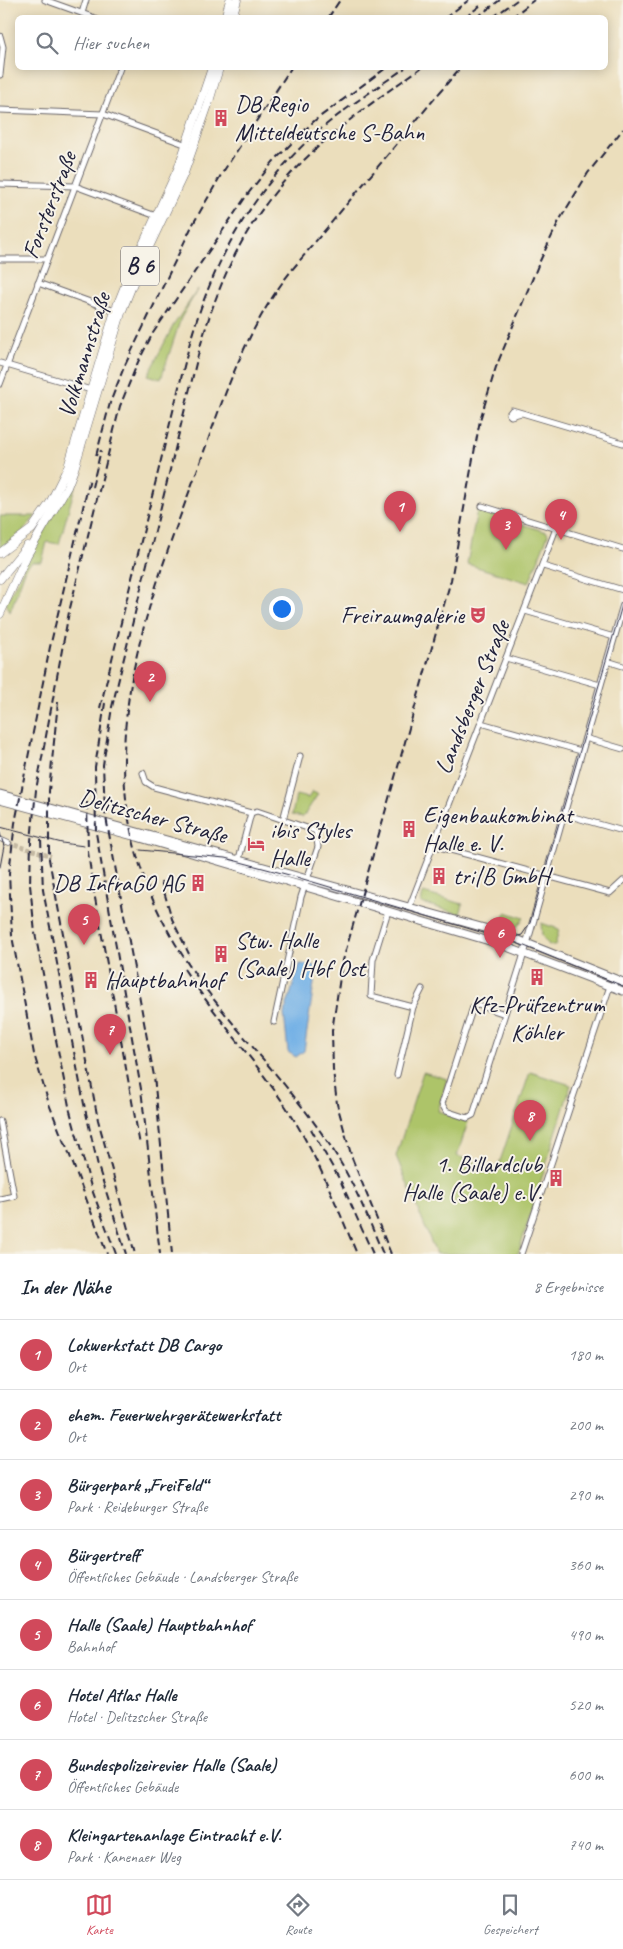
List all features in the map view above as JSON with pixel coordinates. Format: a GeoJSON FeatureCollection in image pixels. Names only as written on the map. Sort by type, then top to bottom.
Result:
{"type":"FeatureCollection","features":[{"type":"Feature","properties":{"kind":"main road"},"geometry":{"type":"LineString","coordinates":[[226,15],[230,0]]}},
{"type":"Feature","properties":{"kind":"main road"},"geometry":{"type":"LineString","coordinates":[[233,15],[237,0]]}},
{"type":"Feature","properties":{"kind":"main road","name":"Volkmannstraße"},"geometry":{"type":"LineString","coordinates":[[36,530],[68,467],[115,311],[187,145],[211,70]]}},
{"type":"Feature","properties":{"kind":"main road","name":"Volkmannstraße"},"geometry":{"type":"LineString","coordinates":[[0,553],[36,530],[67,487],[121,313],[194,148],[218,70]]}},
{"type":"Feature","properties":{"kind":"main road"},"geometry":{"type":"LineString","coordinates":[[0,572],[36,530]]}},
{"type":"Feature","properties":{"kind":"main road"},"geometry":{"type":"LineString","coordinates":[[0,614],[36,530]]}},
{"type":"Feature","properties":{"kind":"main road","name":"B 6"},"geometry":{"type":"LineString","coordinates":[[0,579],[36,530]]}},
{"type":"Feature","properties":{"kind":"main road","name":"Delitzscher Straße"},"geometry":{"type":"LineString","coordinates":[[0,794],[239,859],[388,910],[524,953],[623,991]]}},
{"type":"Feature","properties":{"kind":"main road","name":"Delitzscher Straße"},"geometry":{"type":"LineString","coordinates":[[0,800],[409,908],[526,942],[620,980]]}},
{"type":"Feature","properties":{"kind":"street"},"geometry":{"type":"LineString","coordinates":[[45,0],[87,15]]}},
{"type":"Feature","properties":{"kind":"street"},"geometry":{"type":"LineString","coordinates":[[82,13],[86,0]]}},
{"type":"Feature","properties":{"kind":"street"},"geometry":{"type":"LineString","coordinates":[[0,36],[3,47],[0,74]]}},
{"type":"Feature","properties":{"kind":"street","name":"Forsterstraße"},"geometry":{"type":"LineString","coordinates":[[0,384],[119,70]]}},
{"type":"Feature","properties":{"kind":"street"},"geometry":{"type":"LineString","coordinates":[[0,110],[102,114],[187,145]]}},
{"type":"Feature","properties":{"kind":"street"},"geometry":{"type":"LineString","coordinates":[[0,184],[75,186],[156,216]]}},
{"type":"Feature","properties":{"kind":"street"},"geometry":{"type":"LineString","coordinates":[[0,259],[47,259]]}},
{"type":"Feature","properties":{"kind":"street"},"geometry":{"type":"LineString","coordinates":[[38,283],[115,311]]}},
{"type":"Feature","properties":{"kind":"street"},"geometry":{"type":"LineString","coordinates":[[0,363],[91,390]]}},
{"type":"Feature","properties":{"kind":"street"},"geometry":{"type":"LineString","coordinates":[[521,413],[623,443]]}},
{"type":"Feature","properties":{"kind":"street"},"geometry":{"type":"LineString","coordinates":[[482,506],[623,549]]}},
{"type":"Feature","properties":{"kind":"street","name":"Landsberger Straße"},"geometry":{"type":"LineString","coordinates":[[409,908],[557,528]]}},
{"type":"Feature","properties":{"kind":"street"},"geometry":{"type":"LineString","coordinates":[[542,566],[623,590]]}},
{"type":"Feature","properties":{"kind":"street"},"geometry":{"type":"LineString","coordinates":[[505,1014],[478,1005],[473,1007],[442,1104],[444,1109],[468,1118],[473,1114],[505,1014],[524,953],[623,606]]}},
{"type":"Feature","properties":{"kind":"street"},"geometry":{"type":"LineString","coordinates":[[525,611],[614,637]]}},
{"type":"Feature","properties":{"kind":"street"},"geometry":{"type":"LineString","coordinates":[[506,658],[600,685]]}},
{"type":"Feature","properties":{"kind":"street"},"geometry":{"type":"LineString","coordinates":[[607,661],[623,666]]}},
{"type":"Feature","properties":{"kind":"street"},"geometry":{"type":"LineString","coordinates":[[481,723],[581,751]]}},
{"type":"Feature","properties":{"kind":"street"},"geometry":{"type":"LineString","coordinates":[[585,738],[623,749]]}},
{"type":"Feature","properties":{"kind":"street"},"geometry":{"type":"LineString","coordinates":[[283,820],[300,756]]}},
{"type":"Feature","properties":{"kind":"street"},"geometry":{"type":"LineString","coordinates":[[143,773],[146,782],[154,787],[257,812],[316,831],[318,847],[306,882],[274,1022]]}},
{"type":"Feature","properties":{"kind":"street"},"geometry":{"type":"LineString","coordinates":[[239,859],[251,812]]}},
{"type":"Feature","properties":{"kind":"street"},"geometry":{"type":"LineString","coordinates":[[563,814],[623,831]]}},
{"type":"Feature","properties":{"kind":"street"},"geometry":{"type":"LineString","coordinates":[[0,839],[9,843]]}},
{"type":"Feature","properties":{"kind":"street"},"geometry":{"type":"LineString","coordinates":[[432,845],[610,894],[623,881]]}},
{"type":"Feature","properties":{"kind":"street"},"geometry":{"type":"LineString","coordinates":[[388,910],[374,956],[371,996],[413,1007]]}},
{"type":"Feature","properties":{"kind":"street"},"geometry":{"type":"LineString","coordinates":[[521,1254],[610,987],[620,980]]}},
{"type":"Feature","properties":{"kind":"street"},"geometry":{"type":"LineString","coordinates":[[397,1075],[413,1007],[422,989]]}},
{"type":"Feature","properties":{"kind":"street"},"geometry":{"type":"LineString","coordinates":[[0,1121],[14,1196],[0,1199]]}},
{"type":"Feature","properties":{"kind":"green space"},"geometry":{"type":"Polygon","coordinates":[[[198,289],[181,318],[161,379],[148,375],[173,326],[198,289]]]}},
{"type":"Feature","properties":{"kind":"green space"},"geometry":{"type":"Polygon","coordinates":[[[78,476],[59,544],[47,542],[42,562],[32,562],[26,568],[10,612],[6,603],[26,563],[74,478],[78,476]]]}},
{"type":"Feature","properties":{"kind":"green space"},"geometry":{"type":"Polygon","coordinates":[[[477,510],[547,532],[548,535],[529,583],[467,564],[477,510]]]}},
{"type":"Feature","properties":{"kind":"green space"},"geometry":{"type":"Polygon","coordinates":[[[0,516],[36,516],[22,532],[0,549],[0,516]]]}},
{"type":"Feature","properties":{"kind":"green space"},"geometry":{"type":"Polygon","coordinates":[[[312,792],[318,794],[303,817],[292,815],[296,795],[308,798],[312,792]]]}},
{"type":"Feature","properties":{"kind":"green space"},"geometry":{"type":"Polygon","coordinates":[[[423,893],[463,904],[460,914],[421,903],[423,893]]]}},
{"type":"Feature","properties":{"kind":"green space"},"geometry":{"type":"Polygon","coordinates":[[[506,912],[524,918],[517,927],[500,928],[506,912]]]}},
{"type":"Feature","properties":{"kind":"green space"},"geometry":{"type":"Polygon","coordinates":[[[541,923],[559,929],[555,946],[549,945],[542,936],[541,923]]]}},
{"type":"Feature","properties":{"kind":"green space"},"geometry":{"type":"Polygon","coordinates":[[[423,1072],[447,1079],[438,1111],[468,1122],[457,1156],[497,1170],[530,1072],[571,1085],[518,1254],[436,1254],[396,1156],[423,1072]]]}},
{"type":"Feature","properties":{"kind":"water"},"geometry":{"type":"Polygon","coordinates":[[[300,964],[313,965],[316,970],[304,1051],[296,1057],[288,1052],[284,1014],[300,964]]]}},
{"type":"Feature","properties":{"kind":"tunnel"},"geometry":{"type":"LineString","coordinates":[[9,843],[51,856]]}},
{"type":"Feature","properties":{"kind":"tram line"},"geometry":{"type":"LineString","coordinates":[[508,939],[522,935],[530,923],[623,602]]}},
{"type":"Feature","properties":{"kind":"tram line"},"geometry":{"type":"LineString","coordinates":[[0,827],[62,843],[84,846]]}},
{"type":"Feature","properties":{"kind":"tram line"},"geometry":{"type":"LineString","coordinates":[[0,833],[4,846],[0,867]]}},
{"type":"Feature","properties":{"kind":"tram line"},"geometry":{"type":"LineString","coordinates":[[140,850],[225,858],[293,876],[517,943],[623,986]]}},
{"type":"Feature","properties":{"kind":"railway"},"geometry":{"type":"LineString","coordinates":[[330,15],[340,0]]}},
{"type":"Feature","properties":{"kind":"railway"},"geometry":{"type":"LineString","coordinates":[[449,15],[469,0]]}},
{"type":"Feature","properties":{"kind":"railway"},"geometry":{"type":"LineString","coordinates":[[480,15],[500,0]]}},
{"type":"Feature","properties":{"kind":"railway"},"geometry":{"type":"LineString","coordinates":[[496,15],[517,0]]}},
{"type":"Feature","properties":{"kind":"railway"},"geometry":{"type":"LineString","coordinates":[[515,15],[534,0]]}},
{"type":"Feature","properties":{"kind":"railway"},"geometry":{"type":"LineString","coordinates":[[468,15],[480,6]]}},
{"type":"Feature","properties":{"kind":"railway"},"geometry":{"type":"LineString","coordinates":[[96,456],[110,403],[124,367],[193,224],[221,175],[290,70]]}},
{"type":"Feature","properties":{"kind":"railway"},"geometry":{"type":"LineString","coordinates":[[116,1254],[91,1187],[70,1111],[35,933],[30,885],[31,841],[36,790],[69,612],[120,406],[138,362],[153,333],[247,195],[273,162],[314,121],[383,70]]}},
{"type":"Feature","properties":{"kind":"railway"},"geometry":{"type":"LineString","coordinates":[[100,708],[190,342],[199,312],[223,255],[255,203],[293,155],[316,133],[402,70]]}},
{"type":"Feature","properties":{"kind":"railway"},"geometry":{"type":"LineString","coordinates":[[172,1254],[154,1076],[105,812],[103,765],[112,707],[200,347],[216,297],[235,254],[257,217],[282,184],[310,154],[342,126],[418,70]]}},
{"type":"Feature","properties":{"kind":"railway"},"geometry":{"type":"LineString","coordinates":[[383,1254],[365,1210],[336,1154],[309,1115],[206,990],[171,936],[144,876],[129,817],[124,759],[128,701],[140,644],[156,586],[226,391],[248,341],[275,294],[291,271],[458,70]]}},
{"type":"Feature","properties":{"kind":"railway"},"geometry":{"type":"LineString","coordinates":[[391,1254],[352,1158],[337,1104],[333,1070],[332,1031],[342,964],[451,580],[480,420],[496,367],[539,263],[559,221],[588,173],[623,129]]}},
{"type":"Feature","properties":{"kind":"railway"},"geometry":{"type":"LineString","coordinates":[[92,487],[101,450]]}},
{"type":"Feature","properties":{"kind":"railway"},"geometry":{"type":"LineString","coordinates":[[65,1145],[49,1104],[34,1054],[12,936],[9,873],[15,823],[50,647],[90,478]]}},
{"type":"Feature","properties":{"kind":"railway"},"geometry":{"type":"LineString","coordinates":[[58,702],[49,791],[49,859],[98,1120],[135,1254]]}},
{"type":"Feature","properties":{"kind":"railway"},"geometry":{"type":"LineString","coordinates":[[105,703],[95,767],[96,833],[141,1089],[160,1254]]}},
{"type":"Feature","properties":{"kind":"railway"},"geometry":{"type":"LineString","coordinates":[[87,802],[88,852],[93,887],[140,1145]]}},
{"type":"Feature","properties":{"kind":"railway"},"geometry":{"type":"LineString","coordinates":[[41,839],[43,890],[84,1104],[98,1166],[126,1254]]}},
{"type":"Feature","properties":{"kind":"railway"},"geometry":{"type":"LineString","coordinates":[[161,881],[172,919],[189,954]]}},
{"type":"Feature","properties":{"kind":"railway"},"geometry":{"type":"LineString","coordinates":[[184,969],[274,1089],[297,1124],[325,1179],[357,1254]]}},
{"type":"Feature","properties":{"kind":"railway"},"geometry":{"type":"LineString","coordinates":[[311,1129],[341,1182],[373,1254]]}},
{"type":"Feature","properties":{"kind":"railway"},"geometry":{"type":"LineString","coordinates":[[64,1140],[107,1254]]}},
{"type":"Feature","properties":{"kind":"place","name":"DB Regio Mitteldeutsche S-Bahn"},"geometry":{"type":"Point","coordinates":[221,118]}},
{"type":"Feature","properties":{"kind":"place","name":"Lokwerkstatt DB Cargo"},"geometry":{"type":"Point","coordinates":[400,532]}},
{"type":"Feature","properties":{"kind":"place","name":"Bürgertreff"},"geometry":{"type":"Point","coordinates":[561,540]}},
{"type":"Feature","properties":{"kind":"place","name":"Bürgerpark „FreiFeld“"},"geometry":{"type":"Point","coordinates":[506,550]}},
{"type":"Feature","properties":{"kind":"place","name":"Freiraumgalerie"},"geometry":{"type":"Point","coordinates":[478,615]}},
{"type":"Feature","properties":{"kind":"place","name":"ehem. Feuerwehrgerätewerkstatt"},"geometry":{"type":"Point","coordinates":[150,702]}},
{"type":"Feature","properties":{"kind":"place","name":"Eigenbaukombinat Halle e. V."},"geometry":{"type":"Point","coordinates":[409,829]}},
{"type":"Feature","properties":{"kind":"place","name":"ibis Styles Halle"},"geometry":{"type":"Point","coordinates":[256,844]}},
{"type":"Feature","properties":{"kind":"place","name":"tri|B GmbH"},"geometry":{"type":"Point","coordinates":[439,876]}},
{"type":"Feature","properties":{"kind":"place","name":"DB InfraGO AG"},"geometry":{"type":"Point","coordinates":[198,883]}},
{"type":"Feature","properties":{"kind":"place","name":"Halle (Saale) Hauptbahnhof"},"geometry":{"type":"Point","coordinates":[84,945]}},
{"type":"Feature","properties":{"kind":"place","name":"Stw. Halle (Saale) Hbf Ost"},"geometry":{"type":"Point","coordinates":[221,954]}},
{"type":"Feature","properties":{"kind":"place","name":"Hotel Atlas Halle"},"geometry":{"type":"Point","coordinates":[500,958]}},
{"type":"Feature","properties":{"kind":"place","name":"Kfz-Prüfzentrum Köhler"},"geometry":{"type":"Point","coordinates":[537,977]}},
{"type":"Feature","properties":{"kind":"place","name":"Hauptbahnhof"},"geometry":{"type":"Point","coordinates":[91,980]}},
{"type":"Feature","properties":{"kind":"place","name":"Bundespolizeirevier Halle (Saale)"},"geometry":{"type":"Point","coordinates":[110,1055]}},
{"type":"Feature","properties":{"kind":"place","name":"Kleingartenanlage Eintracht e.V."},"geometry":{"type":"Point","coordinates":[530,1141]}},
{"type":"Feature","properties":{"kind":"place","name":"1. Billardclub Halle (Saale) e.V."},"geometry":{"type":"Point","coordinates":[556,1178]}}]}
